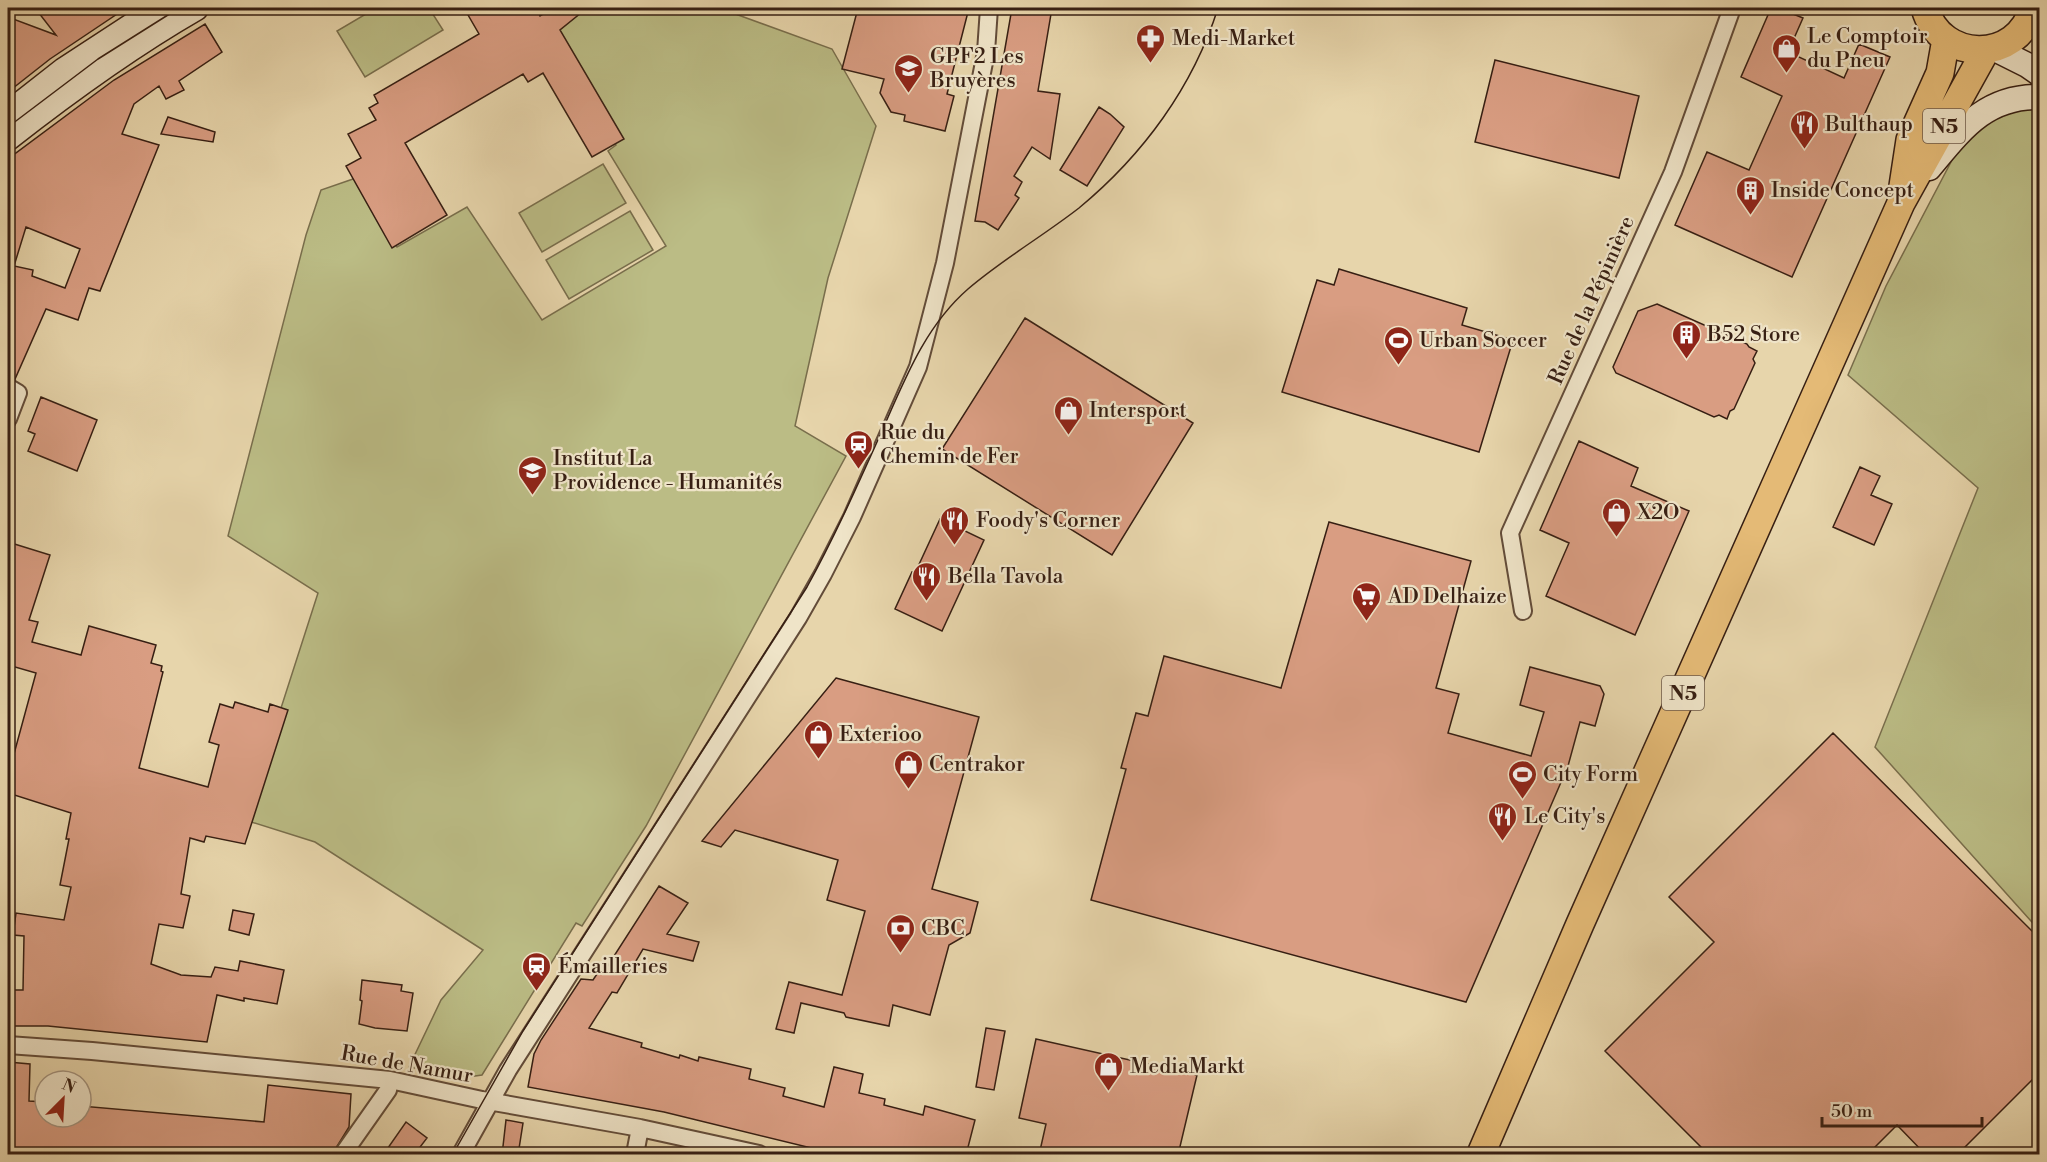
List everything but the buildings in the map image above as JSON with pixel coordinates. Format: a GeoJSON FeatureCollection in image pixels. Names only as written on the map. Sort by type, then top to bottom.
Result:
{"type":"FeatureCollection","features":[{"type":"Feature","properties":{"kind":"main road"},"geometry":{"type":"LineString","coordinates":[[1925,8],[1931,22],[1946,39],[1965,48],[1990,49],[2003,45],[2035,16]]}},
{"type":"Feature","properties":{"kind":"main road","name":"N5"},"geometry":{"type":"LineString","coordinates":[[1901,203],[1910,140],[1940,73],[1946,39]]}},
{"type":"Feature","properties":{"kind":"main road","name":"N5"},"geometry":{"type":"LineString","coordinates":[[1481,1155],[1580,924],[1901,203],[1990,49]]}},
{"type":"Feature","properties":{"kind":"street"},"geometry":{"type":"LineString","coordinates":[[8,114],[64,70],[159,8]]}},
{"type":"Feature","properties":{"kind":"street"},"geometry":{"type":"LineString","coordinates":[[8,138],[75,86],[196,8]]}},
{"type":"Feature","properties":{"kind":"street"},"geometry":{"type":"LineString","coordinates":[[461,1155],[490,1101],[552,1000],[798,618],[852,517],[918,367],[927,338],[945,263],[986,52],[989,8]]}},
{"type":"Feature","properties":{"kind":"street","name":"Rue de la Pépinière"},"geometry":{"type":"LineString","coordinates":[[1523,612],[1510,533],[1673,172],[1732,8]]}},
{"type":"Feature","properties":{"kind":"street"},"geometry":{"type":"LineString","coordinates":[[1990,49],[2027,65],[2040,74]]}},
{"type":"Feature","properties":{"kind":"street"},"geometry":{"type":"LineString","coordinates":[[1901,203],[1962,129],[1973,120],[2003,101],[2023,97],[2040,97]]}},
{"type":"Feature","properties":{"kind":"street"},"geometry":{"type":"LineString","coordinates":[[8,387],[18,393],[8,419]]}},
{"type":"Feature","properties":{"kind":"street","name":"Rue de Namur"},"geometry":{"type":"LineString","coordinates":[[8,1045],[390,1080],[640,1128],[759,1155]]}},
{"type":"Feature","properties":{"kind":"street"},"geometry":{"type":"LineString","coordinates":[[343,1155],[388,1090],[390,1080]]}},
{"type":"Feature","properties":{"kind":"street"},"geometry":{"type":"LineString","coordinates":[[635,1155],[640,1128]]}},
{"type":"Feature","properties":{"kind":"green space"},"geometry":{"type":"Polygon","coordinates":[[[376,8],[429,8],[443,30],[365,77],[337,31],[376,8]]]}},
{"type":"Feature","properties":{"kind":"green space","name":"Institut La Providence - Humanités"},"geometry":{"type":"Polygon","coordinates":[[[529,8],[719,8],[832,49],[876,126],[828,278],[795,426],[846,456],[646,826],[582,926],[576,923],[482,1075],[468,1077],[409,1067],[441,1000],[483,950],[315,842],[245,820],[318,593],[228,536],[306,235],[321,190],[356,178],[397,247],[467,207],[542,320],[666,246],[608,151],[616,145],[552,33],[546,37],[529,8]]]}},
{"type":"Feature","properties":{"kind":"green space"},"geometry":{"type":"Polygon","coordinates":[[[2039,97],[2039,930],[1875,747],[1978,488],[1848,375],[1886,286],[1973,120],[2039,97]]]}},
{"type":"Feature","properties":{"kind":"green space"},"geometry":{"type":"Polygon","coordinates":[[[603,164],[626,203],[542,252],[519,213],[603,164]]]}},
{"type":"Feature","properties":{"kind":"green space"},"geometry":{"type":"Polygon","coordinates":[[[630,211],[653,250],[569,299],[546,260],[630,211]]]}},
{"type":"Feature","properties":{"kind":"tram line"},"geometry":{"type":"LineString","coordinates":[[8,127],[98,59],[179,8]]}},
{"type":"Feature","properties":{"kind":"tram line"},"geometry":{"type":"LineString","coordinates":[[453,1154],[523,1031],[807,587],[844,515],[905,380],[938,322],[968,289],[1079,208],[1124,166],[1145,142],[1180,92],[1195,65],[1218,8]]}},
{"type":"Feature","properties":{"kind":"place","name":"Medi-Market"},"geometry":{"type":"Point","coordinates":[1151,64]}},
{"type":"Feature","properties":{"kind":"place","name":"Le Comptoir du Pneu"},"geometry":{"type":"Point","coordinates":[1786,74]}},
{"type":"Feature","properties":{"kind":"place","name":"GPF2 Les Bruyères"},"geometry":{"type":"Point","coordinates":[909,94]}},
{"type":"Feature","properties":{"kind":"place","name":"Bulthaup"},"geometry":{"type":"Point","coordinates":[1804,150]}},
{"type":"Feature","properties":{"kind":"place","name":"Inside Concept"},"geometry":{"type":"Point","coordinates":[1750,216]}},
{"type":"Feature","properties":{"kind":"place","name":"B52 Store"},"geometry":{"type":"Point","coordinates":[1686,360]}},
{"type":"Feature","properties":{"kind":"place","name":"Urban Soccer"},"geometry":{"type":"Point","coordinates":[1398,366]}},
{"type":"Feature","properties":{"kind":"place","name":"Intersport"},"geometry":{"type":"Point","coordinates":[1068,436]}},
{"type":"Feature","properties":{"kind":"place","name":"Rue du Chemin de Fer"},"geometry":{"type":"Point","coordinates":[859,470]}},
{"type":"Feature","properties":{"kind":"place","name":"Institut La Providence - Humanités"},"geometry":{"type":"Point","coordinates":[532,496]}},
{"type":"Feature","properties":{"kind":"place","name":"X2O"},"geometry":{"type":"Point","coordinates":[1616,538]}},
{"type":"Feature","properties":{"kind":"place","name":"Foody's Corner"},"geometry":{"type":"Point","coordinates":[955,546]}},
{"type":"Feature","properties":{"kind":"place","name":"Bella Tavola"},"geometry":{"type":"Point","coordinates":[927,602]}},
{"type":"Feature","properties":{"kind":"place","name":"AD Delhaize"},"geometry":{"type":"Point","coordinates":[1367,622]}},
{"type":"Feature","properties":{"kind":"place","name":"Exterioo"},"geometry":{"type":"Point","coordinates":[818,760]}},
{"type":"Feature","properties":{"kind":"place","name":"Centrakor"},"geometry":{"type":"Point","coordinates":[908,790]}},
{"type":"Feature","properties":{"kind":"place","name":"City Form"},"geometry":{"type":"Point","coordinates":[1522,800]}},
{"type":"Feature","properties":{"kind":"place","name":"Le City's"},"geometry":{"type":"Point","coordinates":[1503,842]}},
{"type":"Feature","properties":{"kind":"place","name":"CBC"},"geometry":{"type":"Point","coordinates":[900,954]}},
{"type":"Feature","properties":{"kind":"place","name":"Émailleries"},"geometry":{"type":"Point","coordinates":[537,992]}},
{"type":"Feature","properties":{"kind":"place","name":"MediaMarkt"},"geometry":{"type":"Point","coordinates":[1109,1092]}}]}
